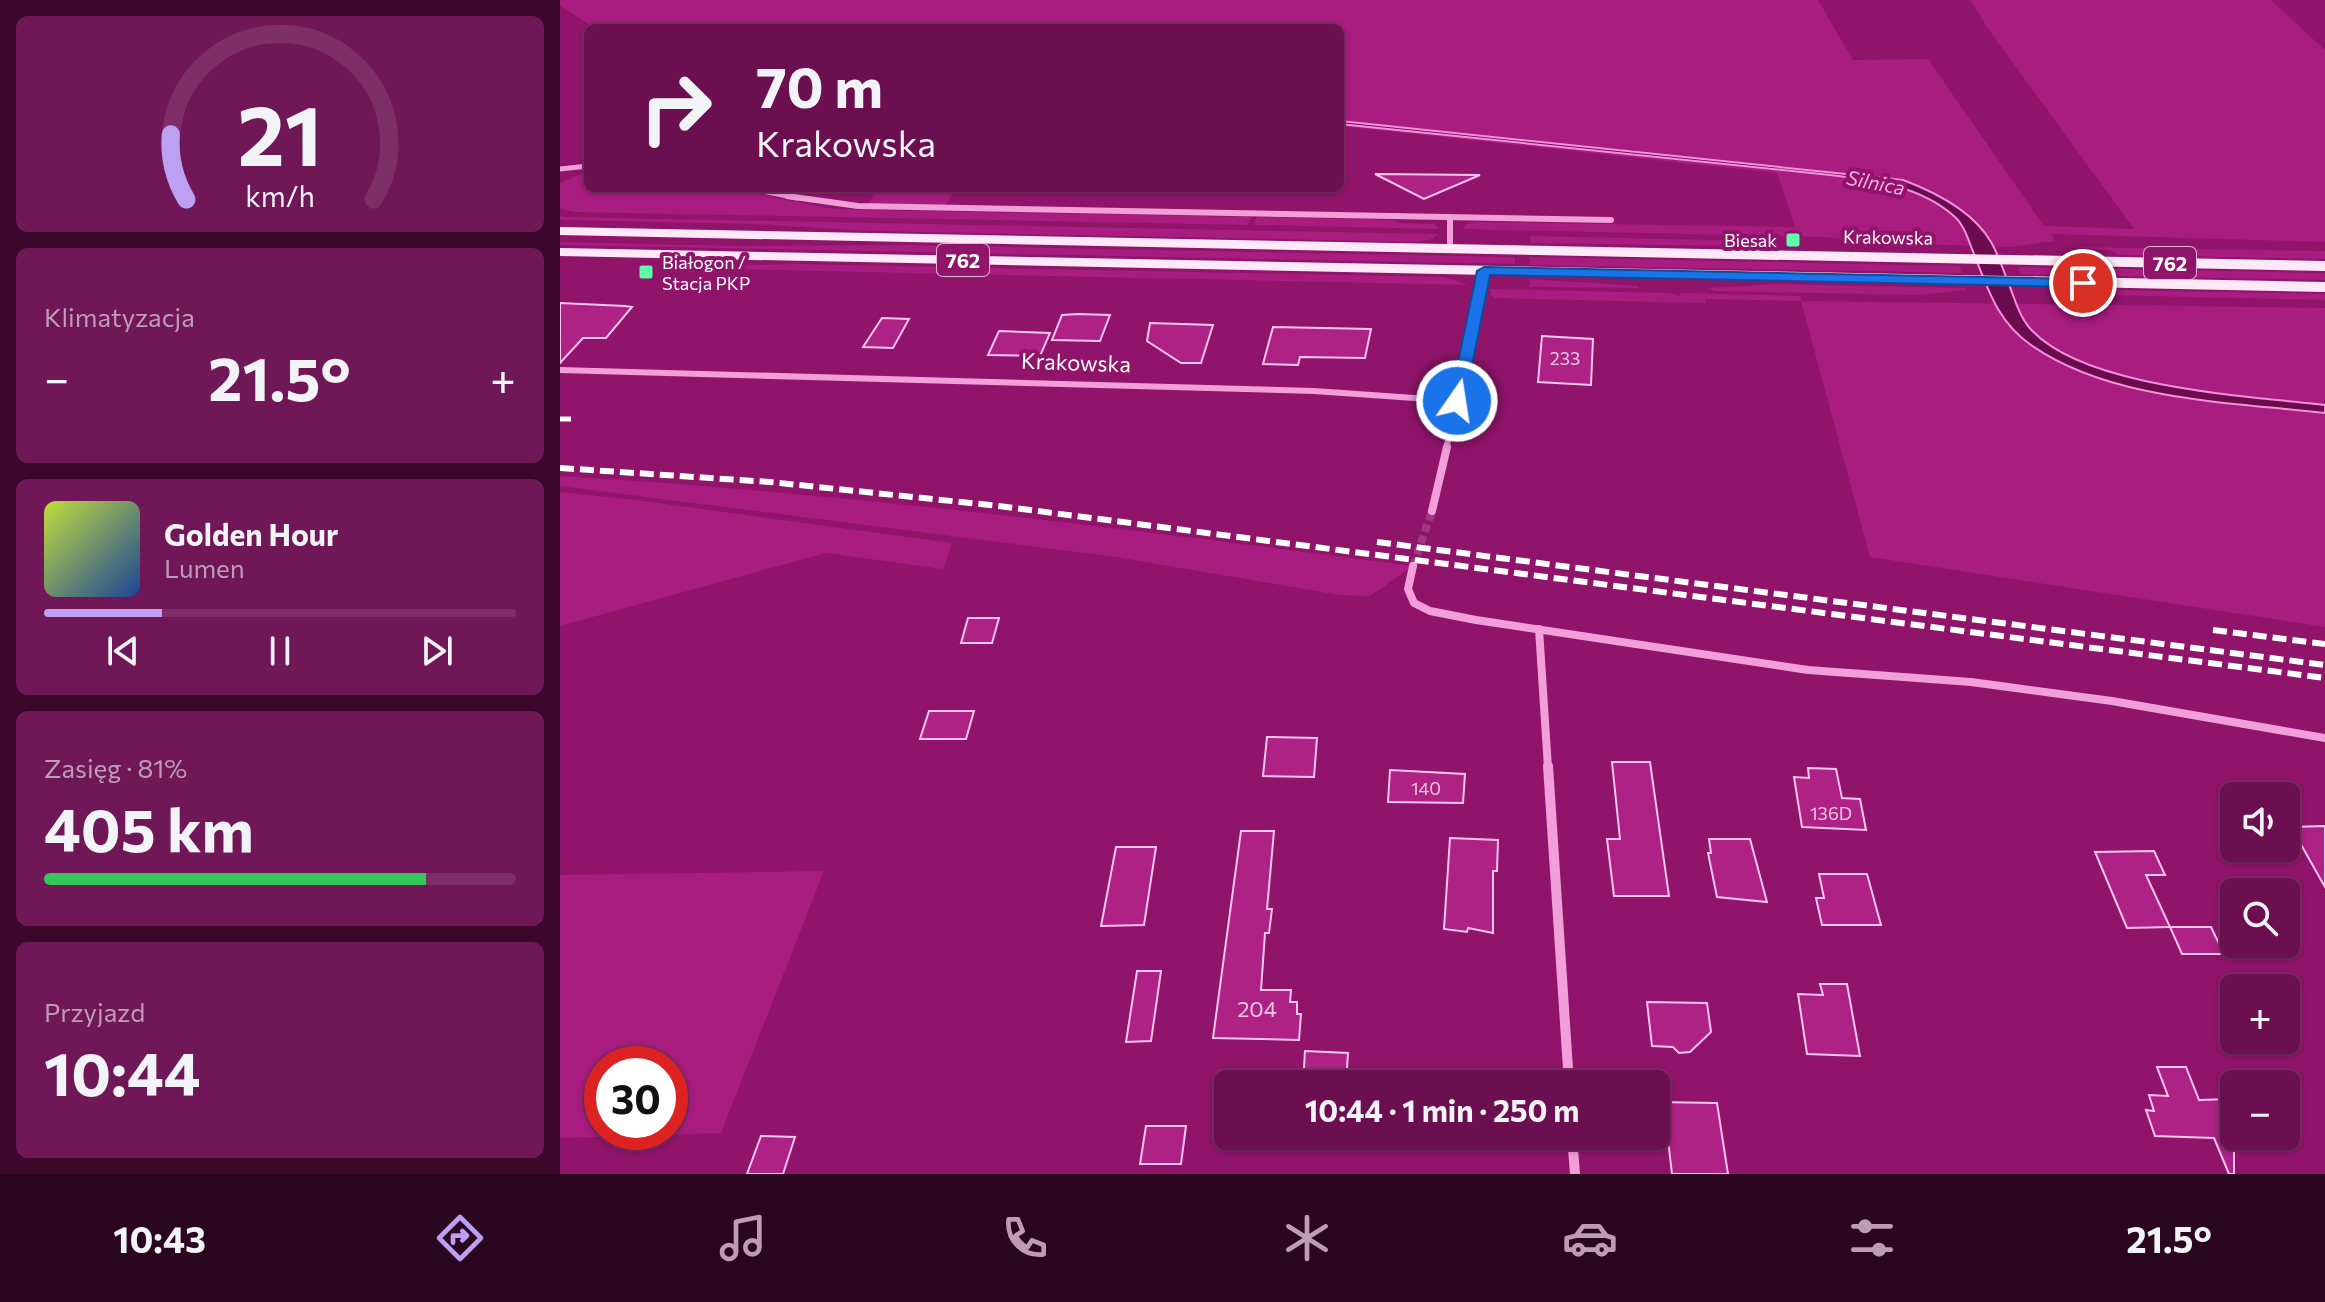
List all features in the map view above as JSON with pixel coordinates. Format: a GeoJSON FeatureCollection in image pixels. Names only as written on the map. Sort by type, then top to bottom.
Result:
{"type":"FeatureCollection","features":[{"type":"Feature","properties":{"kind":"main road","name":"Krakowska"},"geometry":{"type":"LineString","coordinates":[[560,231],[2325,266]]}},
{"type":"Feature","properties":{"kind":"main road","name":"Krakowska"},"geometry":{"type":"LineString","coordinates":[[560,252],[2325,287]]}},
{"type":"Feature","properties":{"kind":"street"},"geometry":{"type":"LineString","coordinates":[[560,169],[584,166]]}},
{"type":"Feature","properties":{"kind":"street"},"geometry":{"type":"LineString","coordinates":[[767,192],[858,206],[1611,220]]}},
{"type":"Feature","properties":{"kind":"street"},"geometry":{"type":"LineString","coordinates":[[1450,217],[1450,249]]}},
{"type":"Feature","properties":{"kind":"street"},"geometry":{"type":"LineString","coordinates":[[1432,511],[1484,271]]}},
{"type":"Feature","properties":{"kind":"street","name":"Krakowska"},"geometry":{"type":"LineString","coordinates":[[560,370],[1314,391],[1457,401]]}},
{"type":"Feature","properties":{"kind":"street"},"geometry":{"type":"LineString","coordinates":[[1413,566],[1408,589],[1414,603],[1421,608],[1476,620],[1808,670],[1971,682],[2112,701],[2325,738]]}},
{"type":"Feature","properties":{"kind":"street"},"geometry":{"type":"LineString","coordinates":[[1539,629],[1568,1070]]}},
{"type":"Feature","properties":{"kind":"street"},"geometry":{"type":"LineString","coordinates":[[1573,1150],[1575,1174]]}},
{"type":"Feature","properties":{"kind":"shaded area"},"geometry":{"type":"Polygon","coordinates":[[[560,0],[1818,0],[1853,60],[1928,59],[2044,226],[2134,229],[1970,0],[2271,0],[2325,50],[2325,242],[2051,234],[2055,241],[2010,247],[1822,237],[1462,229],[1476,222],[1795,227],[1777,173],[1344,126],[1344,24],[589,24],[560,6],[560,0]]]}},
{"type":"Feature","properties":{"kind":"shaded area"},"geometry":{"type":"Polygon","coordinates":[[[1344,121],[1903,180],[1952,204],[1983,231],[1996,251],[2025,321],[2052,347],[2085,363],[2124,376],[2211,392],[2325,405],[2325,413],[2173,396],[2097,378],[2063,364],[2031,345],[2009,325],[1988,289],[1965,232],[1958,220],[1942,206],[1896,186],[1830,175],[1344,124],[1344,121]]]}},
{"type":"Feature","properties":{"kind":"shaded area"},"geometry":{"type":"Polygon","coordinates":[[[584,173],[584,192],[748,192],[826,208],[865,210],[1251,217],[1248,225],[576,212],[560,209],[560,183],[584,173]]]}},
{"type":"Feature","properties":{"kind":"shaded area"},"geometry":{"type":"Polygon","coordinates":[[[876,192],[954,192],[946,205],[868,204],[876,192]]]}},
{"type":"Feature","properties":{"kind":"shaded area"},"geometry":{"type":"Polygon","coordinates":[[[560,216],[1438,234],[1432,239],[1415,242],[869,231],[752,224],[560,220],[560,216]]]}},
{"type":"Feature","properties":{"kind":"shaded area"},"geometry":{"type":"Polygon","coordinates":[[[1256,217],[1394,220],[1434,224],[1439,229],[1254,225],[1256,217]]]}},
{"type":"Feature","properties":{"kind":"shaded area"},"geometry":{"type":"Polygon","coordinates":[[[1530,236],[1759,241],[1762,244],[1530,243],[1530,236]]]}},
{"type":"Feature","properties":{"kind":"shaded area"},"geometry":{"type":"Polygon","coordinates":[[[560,242],[1515,257],[1515,264],[560,245],[560,242]]]}},
{"type":"Feature","properties":{"kind":"shaded area"},"geometry":{"type":"Polygon","coordinates":[[[2075,247],[2325,251],[2325,259],[2121,255],[2109,250],[2075,247]]]}},
{"type":"Feature","properties":{"kind":"shaded area"},"geometry":{"type":"Polygon","coordinates":[[[1530,257],[1959,266],[1962,273],[1530,265],[1530,257]]]}},
{"type":"Feature","properties":{"kind":"shaded area"},"geometry":{"type":"Polygon","coordinates":[[[794,264],[1446,277],[1468,285],[725,269],[728,266],[794,264]]]}},
{"type":"Feature","properties":{"kind":"shaded area"},"geometry":{"type":"Polygon","coordinates":[[[2019,267],[2325,273],[2325,280],[2020,274],[2019,267]]]}},
{"type":"Feature","properties":{"kind":"shaded area"},"geometry":{"type":"Polygon","coordinates":[[[1530,279],[1639,286],[1639,288],[1530,287],[1530,279]]]}},
{"type":"Feature","properties":{"kind":"shaded area"},"geometry":{"type":"Polygon","coordinates":[[[1776,284],[1966,290],[1918,295],[1715,291],[1708,288],[1776,284]]]}},
{"type":"Feature","properties":{"kind":"shaded area"},"geometry":{"type":"Polygon","coordinates":[[[1491,289],[1669,293],[1680,296],[1681,293],[1800,296],[1802,301],[2325,308],[2325,627],[1870,557],[1801,301],[1705,299],[1706,303],[1496,298],[1491,295],[1491,289]]]}},
{"type":"Feature","properties":{"kind":"shaded area"},"geometry":{"type":"Polygon","coordinates":[[[2112,290],[2325,294],[2325,300],[2105,295],[2112,290]]]}},
{"type":"Feature","properties":{"kind":"shaded area"},"geometry":{"type":"Polygon","coordinates":[[[560,476],[881,502],[1413,566],[1370,596],[1339,595],[1116,557],[560,486],[560,476]]]}},
{"type":"Feature","properties":{"kind":"shaded area"},"geometry":{"type":"Polygon","coordinates":[[[560,492],[952,543],[943,569],[826,553],[560,626],[560,492]]]}},
{"type":"Feature","properties":{"kind":"shaded area"},"geometry":{"type":"Polygon","coordinates":[[[824,871],[721,1133],[688,1134],[688,1046],[584,1046],[584,1137],[560,1138],[560,875],[824,871]]]}},
{"type":"Feature","properties":{"kind":"building"},"geometry":{"type":"Polygon","coordinates":[[[1375,174],[1480,175],[1424,199],[1375,174]]]}},
{"type":"Feature","properties":{"kind":"building"},"geometry":{"type":"Polygon","coordinates":[[[560,303],[632,307],[606,338],[583,338],[560,363],[560,303]]]}},
{"type":"Feature","properties":{"kind":"building"},"geometry":{"type":"Polygon","coordinates":[[[1062,315],[1110,315],[1100,341],[1052,340],[1062,315]]]}},
{"type":"Feature","properties":{"kind":"building"},"geometry":{"type":"Polygon","coordinates":[[[882,318],[909,319],[893,348],[863,347],[882,318]]]}},
{"type":"Feature","properties":{"kind":"building"},"geometry":{"type":"Polygon","coordinates":[[[1150,323],[1213,325],[1201,363],[1181,363],[1147,341],[1150,323]]]}},
{"type":"Feature","properties":{"kind":"building"},"geometry":{"type":"Polygon","coordinates":[[[1273,327],[1371,329],[1365,358],[1300,357],[1298,365],[1263,364],[1273,327]]]}},
{"type":"Feature","properties":{"kind":"building"},"geometry":{"type":"Polygon","coordinates":[[[999,331],[1050,333],[1040,356],[988,355],[999,331]]]}},
{"type":"Feature","properties":{"kind":"building"},"geometry":{"type":"Polygon","coordinates":[[[1542,336],[1593,339],[1591,385],[1538,382],[1542,336]]]}},
{"type":"Feature","properties":{"kind":"building"},"geometry":{"type":"Polygon","coordinates":[[[968,618],[999,618],[992,643],[961,643],[968,618]]]}},
{"type":"Feature","properties":{"kind":"building"},"geometry":{"type":"Polygon","coordinates":[[[929,711],[974,711],[966,739],[920,739],[929,711]]]}},
{"type":"Feature","properties":{"kind":"building"},"geometry":{"type":"Polygon","coordinates":[[[1267,737],[1317,738],[1314,777],[1263,776],[1267,737]]]}},
{"type":"Feature","properties":{"kind":"building"},"geometry":{"type":"Polygon","coordinates":[[[1612,762],[1650,762],[1669,896],[1614,896],[1607,839],[1620,839],[1612,762]]]}},
{"type":"Feature","properties":{"kind":"building"},"geometry":{"type":"Polygon","coordinates":[[[1808,768],[1836,769],[1842,798],[1860,799],[1866,830],[1802,827],[1794,777],[1809,778],[1808,768]]]}},
{"type":"Feature","properties":{"kind":"building"},"geometry":{"type":"Polygon","coordinates":[[[1390,770],[1465,774],[1463,803],[1388,802],[1390,770]]]}},
{"type":"Feature","properties":{"kind":"building"},"geometry":{"type":"Polygon","coordinates":[[[2325,826],[2325,887],[2300,843],[2300,827],[2325,826]]]}},
{"type":"Feature","properties":{"kind":"building"},"geometry":{"type":"Polygon","coordinates":[[[1241,831],[1274,831],[1267,909],[1272,909],[1269,933],[1265,933],[1261,990],[1291,990],[1290,1002],[1297,1002],[1297,1014],[1301,1014],[1299,1040],[1213,1038],[1241,831]]]}},
{"type":"Feature","properties":{"kind":"building"},"geometry":{"type":"Polygon","coordinates":[[[1450,838],[1498,840],[1497,871],[1493,871],[1493,933],[1468,928],[1467,932],[1444,929],[1450,838]]]}},
{"type":"Feature","properties":{"kind":"building"},"geometry":{"type":"Polygon","coordinates":[[[1709,839],[1750,839],[1767,902],[1717,897],[1708,853],[1711,853],[1709,839]]]}},
{"type":"Feature","properties":{"kind":"building"},"geometry":{"type":"Polygon","coordinates":[[[1116,847],[1156,847],[1144,925],[1101,926],[1116,847]]]}},
{"type":"Feature","properties":{"kind":"building"},"geometry":{"type":"Polygon","coordinates":[[[2154,851],[2165,875],[2146,875],[2170,927],[2127,928],[2095,852],[2154,851]]]}},
{"type":"Feature","properties":{"kind":"building"},"geometry":{"type":"Polygon","coordinates":[[[1819,874],[1867,874],[1881,925],[1822,925],[1816,898],[1824,898],[1819,874]]]}},
{"type":"Feature","properties":{"kind":"building"},"geometry":{"type":"Polygon","coordinates":[[[2170,927],[2211,927],[2220,946],[2220,954],[2182,954],[2170,927]]]}},
{"type":"Feature","properties":{"kind":"building"},"geometry":{"type":"Polygon","coordinates":[[[1137,971],[1161,971],[1151,1041],[1126,1042],[1137,971]]]}},
{"type":"Feature","properties":{"kind":"building"},"geometry":{"type":"Polygon","coordinates":[[[1820,984],[1847,984],[1860,1056],[1807,1054],[1798,994],[1823,995],[1820,984]]]}},
{"type":"Feature","properties":{"kind":"building"},"geometry":{"type":"Polygon","coordinates":[[[1647,1002],[1707,1003],[1711,1032],[1690,1052],[1679,1053],[1673,1047],[1652,1046],[1647,1002]]]}},
{"type":"Feature","properties":{"kind":"building"},"geometry":{"type":"Polygon","coordinates":[[[1305,1051],[1348,1053],[1347,1070],[1304,1070],[1305,1051]]]}},
{"type":"Feature","properties":{"kind":"building"},"geometry":{"type":"Polygon","coordinates":[[[2157,1067],[2186,1067],[2199,1100],[2220,1099],[2220,1150],[2234,1150],[2234,1174],[2229,1174],[2214,1138],[2155,1136],[2146,1110],[2154,1111],[2149,1095],[2168,1096],[2157,1067]]]}},
{"type":"Feature","properties":{"kind":"building"},"geometry":{"type":"Polygon","coordinates":[[[1670,1102],[1717,1103],[1728,1174],[1672,1174],[1670,1102]]]}},
{"type":"Feature","properties":{"kind":"building"},"geometry":{"type":"Polygon","coordinates":[[[1146,1126],[1186,1126],[1181,1164],[1140,1164],[1146,1126]]]}},
{"type":"Feature","properties":{"kind":"building"},"geometry":{"type":"Polygon","coordinates":[[[761,1136],[795,1137],[783,1174],[747,1174],[761,1136]]]}},
{"type":"Feature","properties":{"kind":"tunnel"},"geometry":{"type":"LineString","coordinates":[[1413,566],[1432,511]]}},
{"type":"Feature","properties":{"kind":"railway"},"geometry":{"type":"LineString","coordinates":[[560,419],[574,419]]}},
{"type":"Feature","properties":{"kind":"railway"},"geometry":{"type":"LineString","coordinates":[[560,468],[770,482],[999,506],[2325,678]]}},
{"type":"Feature","properties":{"kind":"railway"},"geometry":{"type":"LineString","coordinates":[[1377,542],[2325,665]]}},
{"type":"Feature","properties":{"kind":"railway"},"geometry":{"type":"LineString","coordinates":[[2213,630],[2325,644]]}},
{"type":"Feature","properties":{"kind":"place","name":"Biesak"},"geometry":{"type":"Point","coordinates":[1793,240]}},
{"type":"Feature","properties":{"kind":"place","name":"Białogon / Stacja PKP"},"geometry":{"type":"Point","coordinates":[646,272]}},
{"type":"Feature","properties":{"kind":"route"},"geometry":{"type":"LineString","coordinates":[[1457,401],[1478,312],[1484,271],[2083,283]]}},
{"type":"Feature","properties":{"kind":"water label","name":"Silnica"},"geometry":{"type":"Point","coordinates":[1876,182]}}]}
